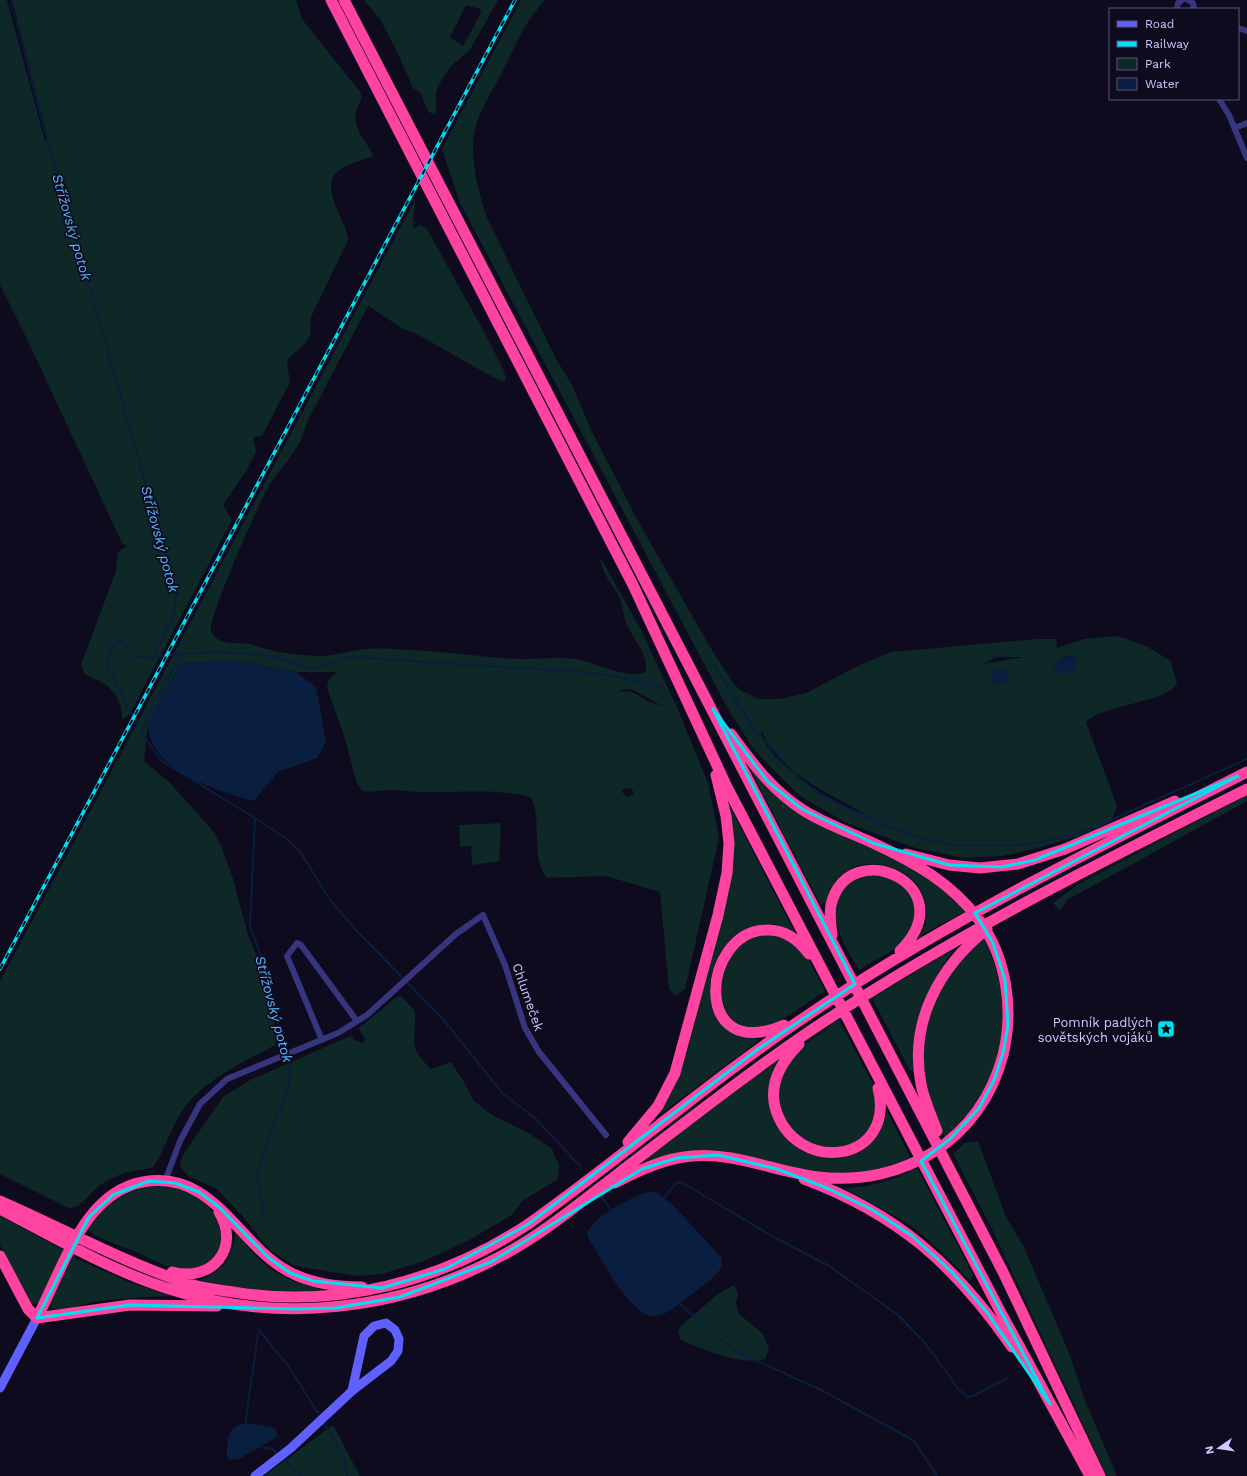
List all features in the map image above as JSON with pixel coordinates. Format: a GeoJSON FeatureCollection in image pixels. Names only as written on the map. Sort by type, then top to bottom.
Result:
{"type":"FeatureCollection","features":[{"type":"Feature","properties":{"kind":"highway"},"geometry":{"type":"LineString","coordinates":[[331,0],[633,585],[727,786],[926,1171],[1090,1476]]}},
{"type":"Feature","properties":{"kind":"highway"},"geometry":{"type":"LineString","coordinates":[[344,0],[713,709],[868,1011],[936,1134],[956,1182],[1036,1339],[1100,1476]]}},
{"type":"Feature","properties":{"kind":"highway"},"geometry":{"type":"LineString","coordinates":[[613,1160],[658,1106],[667,1092],[675,1073],[716,923],[727,874],[728,828],[723,801],[715,774],[685,698]]}},
{"type":"Feature","properties":{"kind":"highway"},"geometry":{"type":"LineString","coordinates":[[570,1210],[629,1175],[677,1158],[718,1155],[777,1169],[837,1179],[874,1176],[912,1165],[950,1139],[966,1124],[979,1108],[994,1080],[1006,1039],[1008,1009],[1005,980],[993,943],[979,919],[964,901],[931,873],[873,843],[819,819],[784,796],[768,782],[755,767],[713,709]]}},
{"type":"Feature","properties":{"kind":"highway"},"geometry":{"type":"LineString","coordinates":[[873,843],[933,862],[980,868],[1018,864],[1065,849],[1194,793],[1243,774]]}},
{"type":"Feature","properties":{"kind":"highway"},"geometry":{"type":"LineString","coordinates":[[0,1209],[90,1247],[187,1283],[258,1296],[295,1298],[333,1296],[382,1288],[445,1269],[502,1241],[550,1208],[758,1049],[890,961],[984,908],[1243,774]]}},
{"type":"Feature","properties":{"kind":"highway"},"geometry":{"type":"LineString","coordinates":[[37,1318],[130,1305],[296,1309],[336,1308],[400,1297],[449,1281],[491,1262],[534,1236],[766,1061],[924,958],[1010,911],[1247,789]]}},
{"type":"Feature","properties":{"kind":"highway"},"geometry":{"type":"LineString","coordinates":[[833,942],[830,914],[831,905],[839,888],[845,881],[859,872],[868,870],[885,871],[901,878],[918,900],[921,910],[914,936],[890,961]]}},
{"type":"Feature","properties":{"kind":"highway"},"geometry":{"type":"LineString","coordinates":[[936,1134],[919,1069],[920,1037],[928,1006],[944,972],[956,958],[978,936],[1010,911]]}},
{"type":"Feature","properties":{"kind":"highway"},"geometry":{"type":"LineString","coordinates":[[806,1016],[771,1031],[758,1034],[747,1033],[730,1024],[719,1011],[715,990],[718,970],[727,953],[738,941],[752,932],[766,930],[780,931],[790,935],[804,948],[828,982]]}},
{"type":"Feature","properties":{"kind":"highway"},"geometry":{"type":"LineString","coordinates":[[816,1027],[781,1065],[775,1084],[774,1102],[778,1118],[794,1139],[810,1149],[831,1153],[847,1151],[858,1147],[868,1140],[876,1129],[881,1114],[881,1098],[872,1066]]}},
{"type":"Feature","properties":{"kind":"highway"},"geometry":{"type":"LineString","coordinates":[[777,1169],[827,1188],[857,1202],[886,1218],[923,1245],[952,1272],[986,1311],[1050,1404]]}},
{"type":"Feature","properties":{"kind":"highway"},"geometry":{"type":"LineString","coordinates":[[37,1318],[83,1226],[100,1206],[113,1195],[132,1185],[149,1181],[165,1181],[183,1184],[199,1192],[219,1206],[258,1248],[290,1273],[312,1281],[331,1285],[382,1288]]}},
{"type":"Feature","properties":{"kind":"highway"},"geometry":{"type":"LineString","coordinates":[[90,1247],[170,1272],[188,1275],[201,1273],[215,1264],[220,1258],[226,1245],[227,1237],[226,1228],[220,1214],[199,1192]]}},
{"type":"Feature","properties":{"kind":"highway"},"geometry":{"type":"LineString","coordinates":[[0,1201],[62,1235]]}},
{"type":"Feature","properties":{"kind":"highway"},"geometry":{"type":"LineString","coordinates":[[90,1247],[141,1279],[168,1289],[213,1300],[255,1307]]}},
{"type":"Feature","properties":{"kind":"highway"},"geometry":{"type":"LineString","coordinates":[[0,1256],[28,1309],[37,1318]]}},
{"type":"Feature","properties":{"kind":"street"},"geometry":{"type":"LineString","coordinates":[[1220,100],[1235,128],[1247,158]]}},
{"type":"Feature","properties":{"kind":"street"},"geometry":{"type":"LineString","coordinates":[[1235,128],[1247,123]]}},
{"type":"Feature","properties":{"kind":"street","name":"Chlumeček"},"geometry":{"type":"LineString","coordinates":[[358,1021],[367,1015],[445,943],[483,915],[505,965],[529,1038],[606,1135]]}},
{"type":"Feature","properties":{"kind":"street"},"geometry":{"type":"LineString","coordinates":[[165,1181],[180,1141],[200,1104],[227,1079],[322,1040],[338,1033],[358,1021],[298,943],[294,945],[286,956],[322,1040]]}},
{"type":"Feature","properties":{"kind":"street"},"geometry":{"type":"LineString","coordinates":[[0,1388],[37,1318]]}},
{"type":"Feature","properties":{"kind":"street"},"geometry":{"type":"LineString","coordinates":[[255,1476],[291,1448],[352,1391],[391,1361],[398,1350],[399,1339],[395,1330],[386,1323],[374,1326],[364,1336],[352,1391]]}},
{"type":"Feature","properties":{"kind":"highlighted area"},"geometry":{"type":"Polygon","coordinates":[[[713,709],[768,782],[802,809],[873,843],[949,865],[1001,867],[1035,860],[1238,776],[975,913],[993,943],[1005,980],[1008,1025],[1003,1053],[994,1080],[979,1108],[950,1139],[921,1161],[1050,1404],[986,1311],[952,1272],[911,1235],[871,1209],[827,1188],[777,1169],[718,1155],[677,1158],[642,1169],[491,1262],[400,1297],[336,1308],[296,1309],[130,1305],[37,1318],[89,1217],[113,1195],[149,1181],[175,1183],[199,1192],[219,1207],[268,1257],[290,1273],[313,1281],[382,1288],[445,1269],[527,1225],[758,1049],[855,984],[713,709]]]}},
{"type":"Feature","properties":{"kind":"green space"},"geometry":{"type":"Polygon","coordinates":[[[0,0],[7,0],[45,141],[48,139],[12,0],[296,0],[302,19],[360,92],[362,98],[356,115],[356,122],[361,135],[374,156],[350,164],[336,174],[332,180],[331,189],[346,230],[348,240],[311,317],[310,335],[306,343],[288,359],[287,364],[290,382],[262,436],[253,437],[256,452],[246,471],[223,505],[232,520],[129,715],[122,719],[121,708],[114,693],[106,685],[84,673],[81,665],[116,571],[118,552],[127,546],[122,543],[28,341],[0,285],[0,0]]]}},
{"type":"Feature","properties":{"kind":"green space"},"geometry":{"type":"Polygon","coordinates":[[[364,0],[498,0],[470,50],[450,67],[438,86],[436,94],[436,111],[434,115],[428,111],[420,92],[413,88],[380,19],[364,0]],[[466,5],[450,37],[463,46],[481,13],[480,9],[466,5]]]}},
{"type":"Feature","properties":{"kind":"green space"},"geometry":{"type":"Polygon","coordinates":[[[521,0],[545,0],[531,17],[520,36],[478,119],[474,134],[473,154],[481,199],[487,218],[556,359],[572,385],[592,432],[638,521],[710,647],[733,683],[740,690],[759,699],[779,699],[806,693],[862,664],[891,652],[1037,639],[1056,639],[1057,648],[1084,639],[1118,636],[1146,646],[1171,661],[1177,684],[1170,690],[1160,695],[1148,700],[1106,711],[1086,722],[1117,806],[1111,822],[1078,836],[1038,848],[1002,856],[963,858],[912,847],[845,822],[800,796],[754,750],[728,709],[460,203],[442,149],[521,0]],[[1070,656],[1060,659],[1054,667],[1077,659],[1070,656]],[[996,657],[983,664],[1023,657],[996,657]],[[993,670],[992,683],[997,685],[1007,681],[993,670]],[[762,731],[761,735],[768,747],[792,772],[823,794],[839,803],[867,815],[822,791],[793,771],[770,746],[762,731]]]}},
{"type":"Feature","properties":{"kind":"green space"},"geometry":{"type":"Polygon","coordinates":[[[415,200],[413,229],[421,225],[427,229],[488,339],[504,371],[506,380],[503,382],[413,332],[404,330],[369,306],[369,304],[307,422],[300,442],[266,491],[261,501],[217,606],[211,630],[217,639],[222,641],[250,644],[261,648],[296,654],[323,656],[361,650],[383,649],[517,659],[566,658],[581,660],[624,673],[640,674],[646,671],[645,658],[626,623],[620,598],[603,570],[600,557],[640,628],[676,705],[708,783],[719,838],[685,989],[676,996],[669,989],[660,892],[606,876],[547,878],[542,870],[539,860],[536,814],[534,804],[530,797],[517,794],[490,792],[423,792],[389,790],[369,792],[362,791],[357,783],[344,736],[327,688],[328,681],[336,672],[296,672],[240,661],[181,663],[148,723],[144,761],[170,783],[213,831],[221,846],[233,879],[248,935],[269,986],[276,1031],[275,1045],[215,1079],[194,1096],[180,1114],[162,1153],[153,1167],[126,1173],[112,1178],[96,1188],[78,1206],[69,1208],[0,1174],[0,981],[415,200]],[[624,689],[618,691],[632,692],[650,702],[664,707],[633,690],[624,689]],[[630,788],[624,789],[622,792],[627,797],[630,797],[634,792],[630,788]]]}},
{"type":"Feature","properties":{"kind":"green space"},"geometry":{"type":"Polygon","coordinates":[[[747,764],[827,829],[906,863],[932,878],[966,911],[921,935],[927,912],[922,893],[909,877],[892,868],[872,864],[853,868],[837,880],[827,902],[821,905],[747,764]]]}},
{"type":"Feature","properties":{"kind":"green space"},"geometry":{"type":"Polygon","coordinates":[[[1247,795],[1247,801],[1067,900],[1060,911],[1053,903],[1077,885],[1247,795]]]}},
{"type":"Feature","properties":{"kind":"green space"},"geometry":{"type":"Polygon","coordinates":[[[733,813],[794,931],[780,925],[771,924],[749,928],[731,939],[718,957],[711,978],[711,999],[718,1018],[734,1032],[758,1039],[758,1041],[658,1116],[675,1085],[686,1058],[726,896],[731,814],[733,813]]]}},
{"type":"Feature","properties":{"kind":"green space"},"geometry":{"type":"Polygon","coordinates":[[[501,823],[499,861],[472,865],[471,846],[460,847],[459,825],[501,823]]]}},
{"type":"Feature","properties":{"kind":"green space"},"geometry":{"type":"Polygon","coordinates":[[[885,874],[909,890],[918,910],[906,942],[859,970],[840,934],[837,925],[836,906],[841,891],[851,879],[861,876],[885,874]]]}},
{"type":"Feature","properties":{"kind":"green space"},"geometry":{"type":"Polygon","coordinates":[[[762,933],[788,938],[808,958],[825,991],[789,1015],[770,1025],[749,1029],[734,1023],[727,1015],[720,1001],[721,988],[726,962],[738,948],[762,933]]]}},
{"type":"Feature","properties":{"kind":"green space"},"geometry":{"type":"Polygon","coordinates":[[[982,935],[993,962],[1000,989],[1002,1016],[1000,1042],[993,1068],[981,1093],[965,1116],[945,1137],[930,1102],[926,1084],[924,1047],[926,1028],[930,1010],[938,990],[982,935]]]}},
{"type":"Feature","properties":{"kind":"green space"},"geometry":{"type":"Polygon","coordinates":[[[956,948],[945,962],[929,991],[919,1020],[913,1070],[910,1071],[872,998],[956,948]]]}},
{"type":"Feature","properties":{"kind":"green space"},"geometry":{"type":"Polygon","coordinates":[[[401,996],[415,1011],[414,1042],[418,1053],[423,1060],[431,1069],[451,1062],[464,1082],[473,1100],[492,1115],[527,1132],[551,1148],[559,1165],[558,1179],[522,1201],[512,1215],[469,1240],[424,1261],[382,1274],[358,1276],[295,1266],[270,1250],[244,1218],[217,1189],[188,1176],[180,1164],[184,1153],[224,1096],[252,1079],[351,1036],[354,1040],[362,1043],[366,1040],[359,1028],[395,998],[401,996]]]}},
{"type":"Feature","properties":{"kind":"green space"},"geometry":{"type":"Polygon","coordinates":[[[839,1020],[873,1084],[877,1099],[878,1113],[866,1137],[846,1148],[812,1146],[788,1127],[778,1101],[780,1078],[798,1050],[839,1020]]]}},
{"type":"Feature","properties":{"kind":"green space"},"geometry":{"type":"Polygon","coordinates":[[[776,1062],[769,1095],[775,1123],[790,1143],[811,1155],[835,1158],[858,1153],[876,1137],[887,1111],[911,1159],[870,1170],[849,1173],[817,1172],[794,1168],[750,1156],[705,1150],[682,1152],[649,1160],[648,1157],[776,1062]]]}},
{"type":"Feature","properties":{"kind":"green space"},"geometry":{"type":"Polygon","coordinates":[[[978,1141],[1006,1217],[1023,1245],[1069,1353],[1084,1398],[1117,1476],[1107,1476],[992,1229],[953,1154],[965,1143],[978,1141]]]}},
{"type":"Feature","properties":{"kind":"green space"},"geometry":{"type":"Polygon","coordinates":[[[917,1168],[973,1275],[970,1281],[933,1244],[908,1224],[843,1188],[882,1182],[917,1168]]]}},
{"type":"Feature","properties":{"kind":"green space"},"geometry":{"type":"Polygon","coordinates":[[[150,1187],[173,1188],[187,1192],[200,1199],[214,1214],[219,1225],[221,1237],[219,1247],[214,1256],[206,1263],[196,1268],[182,1269],[170,1267],[96,1236],[88,1229],[100,1214],[114,1202],[140,1189],[150,1187]]]}},
{"type":"Feature","properties":{"kind":"green space"},"geometry":{"type":"Polygon","coordinates":[[[0,1216],[65,1251],[39,1303],[33,1304],[27,1300],[0,1245],[0,1216]]]}},
{"type":"Feature","properties":{"kind":"green space"},"geometry":{"type":"Polygon","coordinates":[[[235,1233],[263,1262],[280,1275],[306,1285],[329,1291],[295,1292],[264,1290],[199,1280],[214,1273],[225,1263],[232,1250],[235,1233]]]}},
{"type":"Feature","properties":{"kind":"green space"},"geometry":{"type":"Polygon","coordinates":[[[73,1257],[131,1283],[171,1296],[142,1297],[93,1302],[68,1309],[53,1308],[51,1302],[73,1257]]]}},
{"type":"Feature","properties":{"kind":"green space"},"geometry":{"type":"Polygon","coordinates":[[[734,1285],[738,1293],[736,1303],[739,1314],[763,1334],[769,1349],[765,1359],[756,1361],[722,1356],[681,1340],[678,1330],[683,1324],[718,1294],[734,1285]]]}},
{"type":"Feature","properties":{"kind":"green space"},"geometry":{"type":"Polygon","coordinates":[[[333,1425],[360,1476],[264,1476],[333,1425]]]}},
{"type":"Feature","properties":{"kind":"water"},"geometry":{"type":"Polygon","coordinates":[[[11,0],[45,129],[43,129],[11,0]]]}},
{"type":"Feature","properties":{"kind":"water"},"geometry":{"type":"Polygon","coordinates":[[[1073,656],[1076,658],[1078,663],[1075,670],[1066,674],[1056,671],[1054,666],[1058,660],[1073,656]]]}},
{"type":"Feature","properties":{"kind":"water"},"geometry":{"type":"Polygon","coordinates":[[[240,661],[296,672],[316,687],[326,742],[317,758],[278,772],[254,801],[204,784],[187,776],[172,766],[159,754],[151,740],[148,723],[181,663],[240,661]]]}},
{"type":"Feature","properties":{"kind":"water"},"geometry":{"type":"Polygon","coordinates":[[[1003,669],[1007,674],[1007,681],[997,685],[992,683],[993,670],[1003,669]]]}},
{"type":"Feature","properties":{"kind":"water"},"geometry":{"type":"Polygon","coordinates":[[[649,1192],[656,1192],[673,1205],[721,1257],[722,1267],[710,1280],[674,1307],[663,1314],[654,1316],[645,1314],[626,1297],[608,1272],[587,1233],[598,1220],[618,1206],[640,1195],[649,1192]]]}},
{"type":"Feature","properties":{"kind":"water"},"geometry":{"type":"Polygon","coordinates":[[[248,1423],[272,1427],[276,1430],[277,1437],[239,1459],[229,1460],[227,1457],[227,1451],[229,1434],[235,1427],[248,1423]]]}},
{"type":"Feature","properties":{"kind":"waterway","name":"Střížovský potok"},"geometry":{"type":"LineString","coordinates":[[44,128],[177,593],[174,613],[155,656],[134,656],[128,651],[122,640],[111,646],[108,667],[142,734],[163,762],[255,818],[250,926],[271,984],[281,1041],[291,1069],[288,1088],[264,1149],[258,1175],[263,1212]]}},
{"type":"Feature","properties":{"kind":"waterway"},"geometry":{"type":"LineString","coordinates":[[155,656],[192,653],[256,654],[295,663],[311,670],[353,657],[595,673],[634,680],[663,688]]}},
{"type":"Feature","properties":{"kind":"waterway"},"geometry":{"type":"LineString","coordinates":[[142,732],[147,717],[181,654]]}},
{"type":"Feature","properties":{"kind":"waterway"},"geometry":{"type":"LineString","coordinates":[[710,663],[713,664],[755,730],[800,779],[821,795],[851,811],[919,838],[953,845],[1022,845],[1043,842],[1084,832],[1247,759]]}},
{"type":"Feature","properties":{"kind":"waterway"},"geometry":{"type":"LineString","coordinates":[[255,818],[287,839],[301,853],[330,900],[355,929],[442,1018],[503,1094],[534,1117],[581,1167]]}},
{"type":"Feature","properties":{"kind":"waterway"},"geometry":{"type":"LineString","coordinates":[[663,1199],[676,1183],[681,1182],[772,1236],[829,1266],[897,1314],[925,1343],[960,1391],[968,1397],[975,1395],[1007,1378]]}},
{"type":"Feature","properties":{"kind":"waterway"},"geometry":{"type":"LineString","coordinates":[[601,1196],[612,1212]]}},
{"type":"Feature","properties":{"kind":"waterway"},"geometry":{"type":"LineString","coordinates":[[679,1303],[715,1335],[742,1354],[821,1390],[913,1440],[937,1476]]}},
{"type":"Feature","properties":{"kind":"waterway"},"geometry":{"type":"LineString","coordinates":[[259,1330],[289,1367],[318,1413]]}},
{"type":"Feature","properties":{"kind":"waterway","name":"Střížovský potok"},"geometry":{"type":"LineString","coordinates":[[245,1425],[258,1334]]}},
{"type":"Feature","properties":{"kind":"waterway"},"geometry":{"type":"LineString","coordinates":[[323,1422],[342,1455],[345,1462],[347,1476]]}},
{"type":"Feature","properties":{"kind":"waterway","name":"Střížovský potok"},"geometry":{"type":"LineString","coordinates":[[259,1447],[273,1449],[278,1455]]}},
{"type":"Feature","properties":{"kind":"waterway","name":"Střížovský potok"},"geometry":{"type":"LineString","coordinates":[[282,1458],[301,1476]]}},
{"type":"Feature","properties":{"kind":"railway"},"geometry":{"type":"LineString","coordinates":[[0,969],[515,0]]}},
{"type":"Feature","properties":{"kind":"place","name":"Pomník padlých sovětských vojáků"},"geometry":{"type":"Point","coordinates":[1166,1029]}}]}
